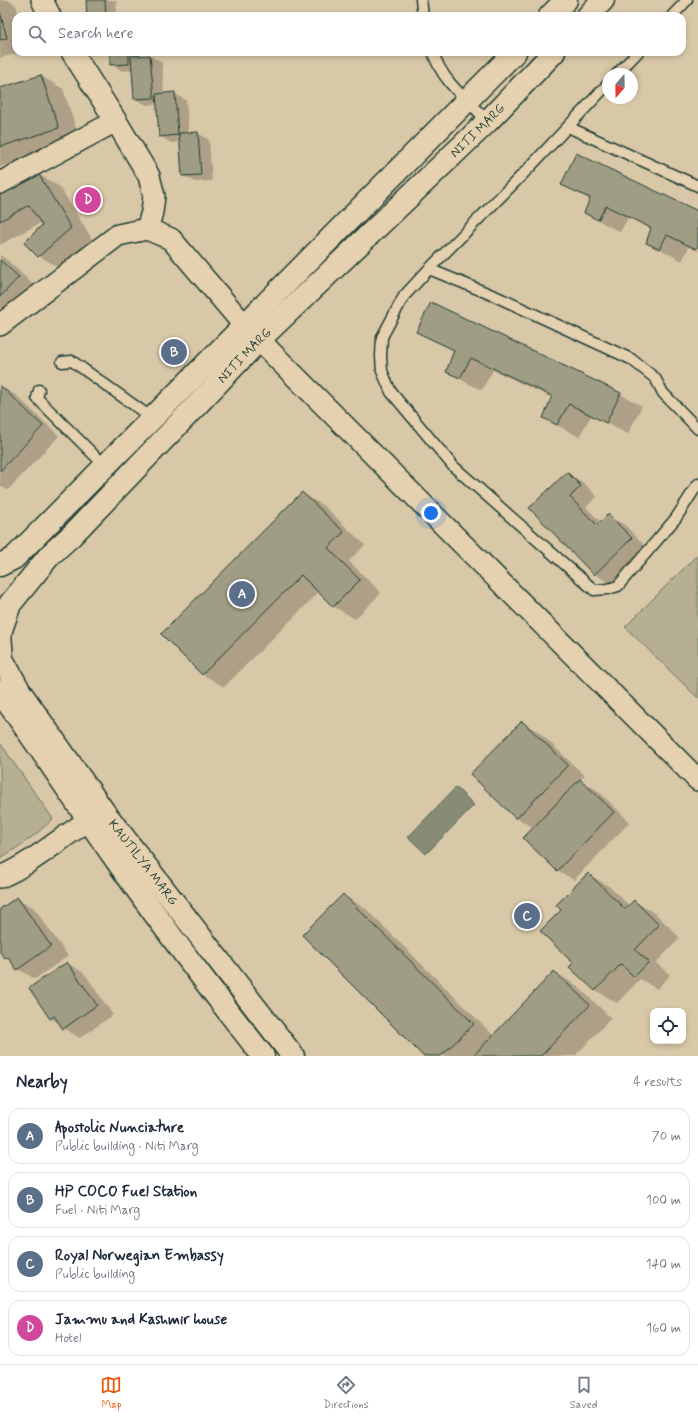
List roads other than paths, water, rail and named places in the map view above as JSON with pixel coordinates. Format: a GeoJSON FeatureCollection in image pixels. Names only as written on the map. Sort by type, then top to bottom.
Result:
{"type":"FeatureCollection","features":[{"type":"Feature","properties":{"kind":"street"},"geometry":{"type":"LineString","coordinates":[[42,0],[48,12]]}},
{"type":"Feature","properties":{"kind":"street"},"geometry":{"type":"LineString","coordinates":[[554,12],[566,0]]}},
{"type":"Feature","properties":{"kind":"street"},"geometry":{"type":"LineString","coordinates":[[592,12],[603,0]]}},
{"type":"Feature","properties":{"kind":"street"},"geometry":{"type":"LineString","coordinates":[[75,56],[116,120],[149,176],[154,196],[152,212],[147,229]]}},
{"type":"Feature","properties":{"kind":"street","name":"NITI MARG"},"geometry":{"type":"LineString","coordinates":[[10,691],[2,659],[0,633],[10,604],[50,555],[72,535],[251,332],[511,56]]}},
{"type":"Feature","properties":{"kind":"street","name":"NITI MARG"},"geometry":{"type":"LineString","coordinates":[[0,565],[14,558],[152,418],[488,121],[550,56]]}},
{"type":"Feature","properties":{"kind":"street"},"geometry":{"type":"LineString","coordinates":[[0,183],[116,120]]}},
{"type":"Feature","properties":{"kind":"street"},"geometry":{"type":"LineString","coordinates":[[0,325],[118,235],[147,229],[171,239],[251,332],[698,780]]}},
{"type":"Feature","properties":{"kind":"street","name":"KAUTILYA MARG"},"geometry":{"type":"LineString","coordinates":[[0,663],[10,691],[96,816],[293,1056]]}},
{"type":"Feature","properties":{"kind":"street"},"geometry":{"type":"LineString","coordinates":[[0,877],[31,861],[96,816]]}},
{"type":"Feature","properties":{"kind":"street","name":"KAUTILYA MARG"},"geometry":{"type":"LineString","coordinates":[[96,816],[111,854],[195,969],[263,1056]]}},
{"type":"Feature","properties":{"kind":"lane"},"geometry":{"type":"LineString","coordinates":[[421,0],[422,12]]}},
{"type":"Feature","properties":{"kind":"lane"},"geometry":{"type":"LineString","coordinates":[[676,12],[687,0]]}},
{"type":"Feature","properties":{"kind":"lane"},"geometry":{"type":"LineString","coordinates":[[434,56],[437,64],[450,84],[488,121]]}},
{"type":"Feature","properties":{"kind":"lane"},"geometry":{"type":"LineString","coordinates":[[623,68],[634,56]]}},
{"type":"Feature","properties":{"kind":"lane"},"geometry":{"type":"LineString","coordinates":[[602,90],[529,168],[404,296],[382,337],[382,371],[391,392],[453,466],[594,590],[608,589],[618,586],[676,518],[698,484]]}},
{"type":"Feature","properties":{"kind":"lane"},"geometry":{"type":"LineString","coordinates":[[568,127],[698,186]]}},
{"type":"Feature","properties":{"kind":"lane"},"geometry":{"type":"LineString","coordinates":[[429,269],[631,359],[655,378],[663,393],[698,429]]}},
{"type":"Feature","properties":{"kind":"lane"},"geometry":{"type":"LineString","coordinates":[[62,362],[72,361],[152,418]]}},
{"type":"Feature","properties":{"kind":"lane"},"geometry":{"type":"LineString","coordinates":[[39,390],[37,398],[105,466]]}},
{"type":"Feature","properties":{"kind":"place","name":"Jammu and Kashmir house"},"geometry":{"type":"Point","coordinates":[88,200]}},
{"type":"Feature","properties":{"kind":"place","name":"HP COCO Fuel Station"},"geometry":{"type":"Point","coordinates":[174,352]}},
{"type":"Feature","properties":{"kind":"place","name":"Apostolic Nunciature"},"geometry":{"type":"Point","coordinates":[242,594]}},
{"type":"Feature","properties":{"kind":"place","name":"Royal Norwegian Embassy"},"geometry":{"type":"Point","coordinates":[527,916]}}]}
